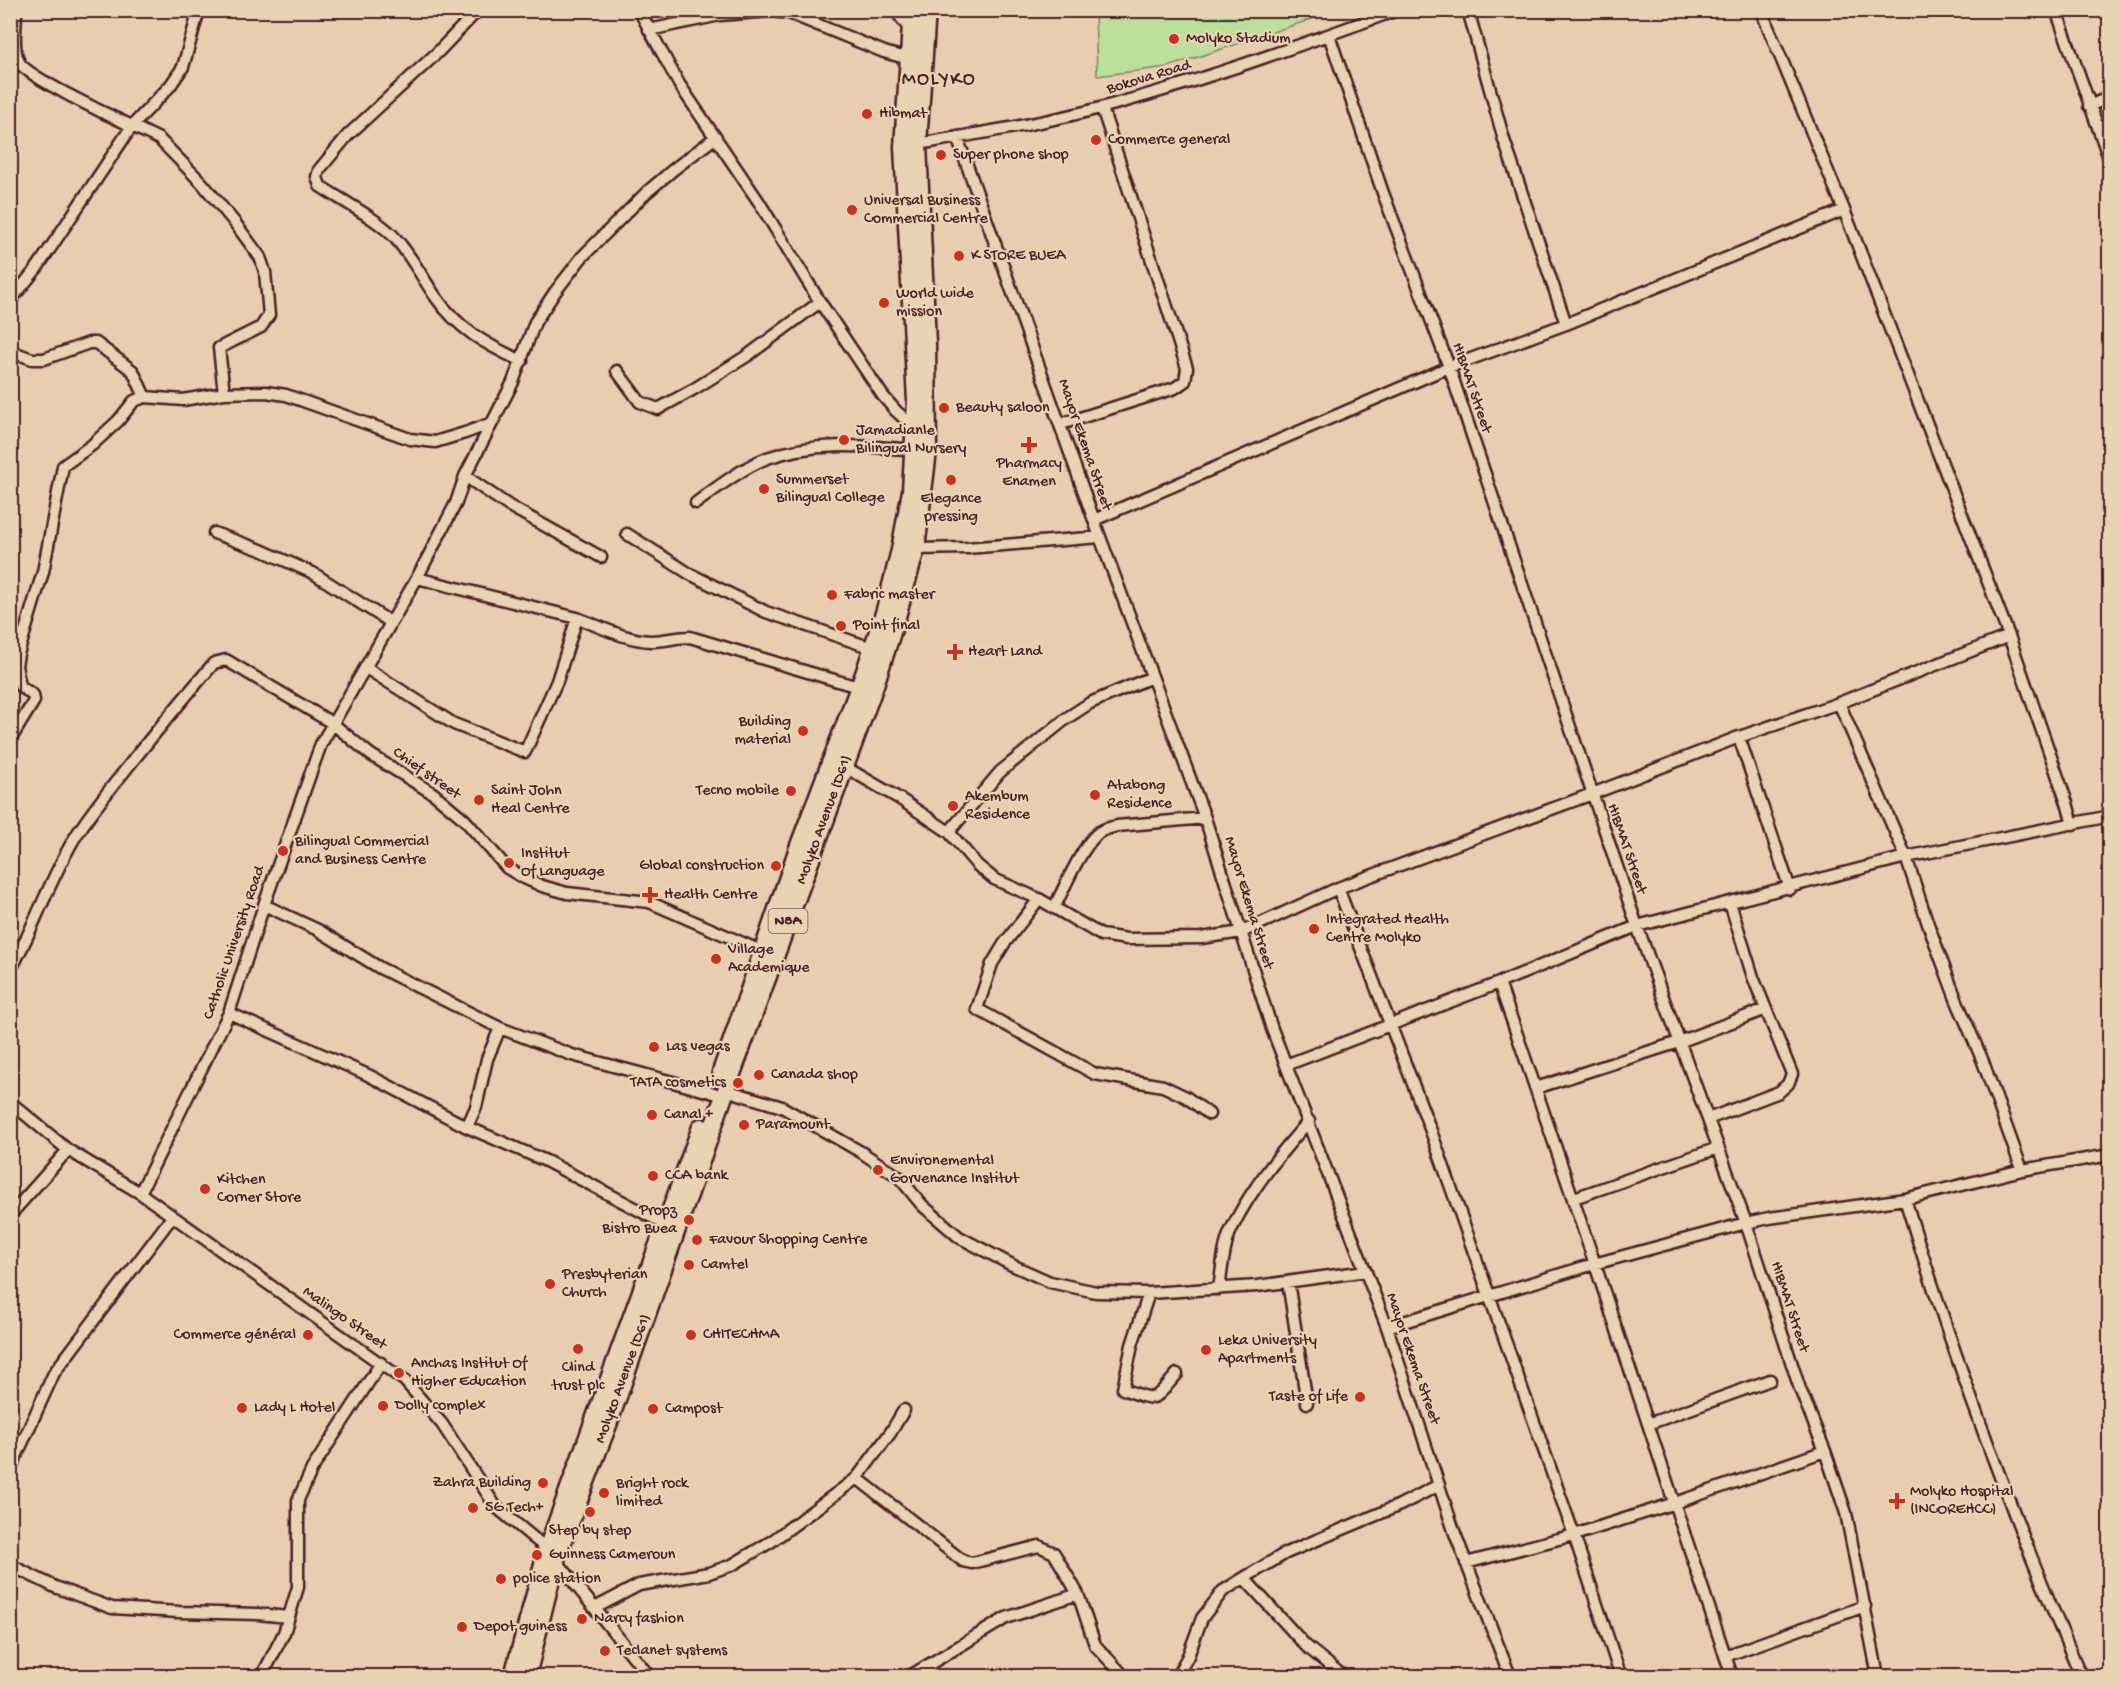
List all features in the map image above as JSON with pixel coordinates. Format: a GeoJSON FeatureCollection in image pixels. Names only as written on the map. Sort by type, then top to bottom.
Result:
{"type":"FeatureCollection","features":[{"type":"Feature","properties":{"kind":"highway","name":"N8A"},"geometry":{"type":"LineString","coordinates":[[910,145],[909,59],[912,10]]}},
{"type":"Feature","properties":{"kind":"highway","name":"N8A"},"geometry":{"type":"LineString","coordinates":[[910,145],[927,10]]}},
{"type":"Feature","properties":{"kind":"highway","name":"Molyko Avenue (D61)"},"geometry":{"type":"LineString","coordinates":[[769,954],[798,848],[885,610],[900,550],[911,491],[915,428],[915,350],[910,145]]}},
{"type":"Feature","properties":{"kind":"highway","name":"Molyko Avenue (D61)"},"geometry":{"type":"LineString","coordinates":[[527,1677],[552,1554],[649,1313],[720,1091],[769,954],[845,767],[886,653],[916,549],[928,451],[929,398],[910,145]]}},
{"type":"Feature","properties":{"kind":"highway","name":"Molyko Avenue (D61)"},"geometry":{"type":"LineString","coordinates":[[513,1677],[552,1554],[665,1224],[720,1091]]}},
{"type":"Feature","properties":{"kind":"street"},"geometry":{"type":"LineString","coordinates":[[16,10],[15,49],[19,63],[29,72],[87,104],[159,139],[202,183],[260,257],[266,280],[269,315],[261,327],[219,348],[224,393]]}},
{"type":"Feature","properties":{"kind":"street"},"geometry":{"type":"LineString","coordinates":[[10,302],[37,268],[132,126],[170,86],[183,67],[199,10]]}},
{"type":"Feature","properties":{"kind":"street"},"geometry":{"type":"LineString","coordinates":[[478,10],[437,53],[348,135],[319,170],[317,177],[320,186],[395,237],[454,319],[477,339],[522,361]]}},
{"type":"Feature","properties":{"kind":"street"},"geometry":{"type":"LineString","coordinates":[[639,10],[679,84],[716,137],[820,302],[883,396],[915,428]]}},
{"type":"Feature","properties":{"kind":"street"},"geometry":{"type":"LineString","coordinates":[[895,10],[911,32]]}},
{"type":"Feature","properties":{"kind":"street","name":"Bokova Road"},"geometry":{"type":"LineString","coordinates":[[910,145],[1102,108],[1194,81],[1397,10]]}},
{"type":"Feature","properties":{"kind":"street"},"geometry":{"type":"LineString","coordinates":[[1468,10],[1504,140],[1566,324]]}},
{"type":"Feature","properties":{"kind":"street"},"geometry":{"type":"LineString","coordinates":[[1761,10],[1844,210],[2009,636],[2073,824]]}},
{"type":"Feature","properties":{"kind":"street"},"geometry":{"type":"LineString","coordinates":[[2056,10],[2109,161]]}},
{"type":"Feature","properties":{"kind":"street"},"geometry":{"type":"LineString","coordinates":[[649,30],[720,15],[771,11],[789,13],[884,52],[909,59]]}},
{"type":"Feature","properties":{"kind":"street","name":"HIBMAT Street"},"geometry":{"type":"LineString","coordinates":[[1329,35],[1383,193],[1449,367],[1637,926],[1746,1223],[1800,1389],[1825,1451],[1846,1513],[1878,1677]]}},
{"type":"Feature","properties":{"kind":"street"},"geometry":{"type":"LineString","coordinates":[[2089,106],[2109,97]]}},
{"type":"Feature","properties":{"kind":"street"},"geometry":{"type":"LineString","coordinates":[[1061,424],[1175,388],[1185,381],[1187,368],[1102,108]]}},
{"type":"Feature","properties":{"kind":"street","name":"Catholic University Road"},"geometry":{"type":"LineString","coordinates":[[140,1194],[229,1013],[302,793],[321,744],[417,578],[456,503],[465,476],[522,361],[535,322],[582,257],[647,192],[674,168],[716,137]]}},
{"type":"Feature","properties":{"kind":"street","name":"Mayor Ekema Street"},"geometry":{"type":"LineString","coordinates":[[957,137],[1100,537],[1205,818],[1260,993],[1387,1327],[1454,1531],[1510,1677]]}},
{"type":"Feature","properties":{"kind":"street"},"geometry":{"type":"LineString","coordinates":[[1094,520],[1449,367],[1566,324],[1844,210]]}},
{"type":"Feature","properties":{"kind":"street"},"geometry":{"type":"LineString","coordinates":[[617,371],[640,402],[658,409],[747,356],[820,302]]}},
{"type":"Feature","properties":{"kind":"street"},"geometry":{"type":"LineString","coordinates":[[10,351],[32,359],[44,359],[96,343],[133,371],[145,397]]}},
{"type":"Feature","properties":{"kind":"street"},"geometry":{"type":"LineString","coordinates":[[10,740],[34,701],[33,695],[20,686],[16,666],[43,572],[63,466],[92,445],[118,421],[134,401],[145,397],[183,400],[224,393],[266,392],[286,395],[410,439],[435,441],[465,434],[492,423]]}},
{"type":"Feature","properties":{"kind":"street"},"geometry":{"type":"LineString","coordinates":[[696,503],[724,482],[765,459],[792,452],[839,445],[913,450]]}},
{"type":"Feature","properties":{"kind":"street"},"geometry":{"type":"LineString","coordinates":[[465,476],[509,506],[601,557]]}},
{"type":"Feature","properties":{"kind":"street"},"geometry":{"type":"LineString","coordinates":[[214,533],[261,550],[313,573],[390,622]]}},
{"type":"Feature","properties":{"kind":"street"},"geometry":{"type":"LineString","coordinates":[[627,534],[690,574],[772,615],[872,648]]}},
{"type":"Feature","properties":{"kind":"street"},"geometry":{"type":"LineString","coordinates":[[916,549],[979,547],[1100,537]]}},
{"type":"Feature","properties":{"kind":"street"},"geometry":{"type":"LineString","coordinates":[[417,578],[577,618],[638,640],[690,637],[858,687]]}},
{"type":"Feature","properties":{"kind":"street"},"geometry":{"type":"LineString","coordinates":[[366,668],[454,724],[525,752],[557,681],[577,618]]}},
{"type":"Feature","properties":{"kind":"street"},"geometry":{"type":"LineString","coordinates":[[845,767],[950,832],[977,865],[994,879],[1039,899],[1101,935],[1127,939],[1201,938],[1242,932],[1338,888],[1739,737],[1839,703],[2009,636]]}},
{"type":"Feature","properties":{"kind":"street","name":"Chief street"},"geometry":{"type":"LineString","coordinates":[[10,971],[42,908],[60,863],[75,838],[161,724],[214,663],[220,660],[226,660],[332,723],[371,755],[434,794],[464,819],[507,868],[524,878],[567,893],[649,902],[769,954]]}},
{"type":"Feature","properties":{"kind":"street"},"geometry":{"type":"LineString","coordinates":[[950,832],[1000,772],[1067,718],[1090,703],[1152,677]]}},
{"type":"Feature","properties":{"kind":"street"},"geometry":{"type":"LineString","coordinates":[[1839,703],[1906,857],[1932,935],[1982,1059],[2022,1170]]}},
{"type":"Feature","properties":{"kind":"street"},"geometry":{"type":"LineString","coordinates":[[1739,737],[1790,889]]}},
{"type":"Feature","properties":{"kind":"street"},"geometry":{"type":"LineString","coordinates":[[1286,1065],[1392,1026],[1637,926],[1790,889],[1906,857],[2109,816]]}},
{"type":"Feature","properties":{"kind":"street"},"geometry":{"type":"LineString","coordinates":[[1054,908],[1076,864],[1096,834],[1117,826],[1205,818]]}},
{"type":"Feature","properties":{"kind":"street"},"geometry":{"type":"LineString","coordinates":[[1338,888],[1392,1026],[1491,1296],[1619,1671]]}},
{"type":"Feature","properties":{"kind":"street"},"geometry":{"type":"LineString","coordinates":[[1039,899],[1004,944],[992,964],[977,1009],[1095,1074],[1163,1086],[1186,1097],[1209,1114]]}},
{"type":"Feature","properties":{"kind":"street"},"geometry":{"type":"LineString","coordinates":[[1708,1119],[1779,1092],[1788,1084],[1792,1074],[1753,977],[1730,903]]}},
{"type":"Feature","properties":{"kind":"street"},"geometry":{"type":"LineString","coordinates":[[264,905],[318,930],[397,977],[500,1028],[572,1055],[782,1107],[861,1152],[899,1177],[922,1205],[959,1237],[1050,1282],[1080,1290],[1121,1294],[1219,1289],[1366,1271]]}},
{"type":"Feature","properties":{"kind":"street"},"geometry":{"type":"LineString","coordinates":[[1499,983],[1574,1198],[1731,1677]]}},
{"type":"Feature","properties":{"kind":"street"},"geometry":{"type":"LineString","coordinates":[[1536,1088],[1679,1042],[1766,1009]]}},
{"type":"Feature","properties":{"kind":"street"},"geometry":{"type":"LineString","coordinates":[[229,1013],[368,1076],[467,1127],[546,1161],[665,1224]]}},
{"type":"Feature","properties":{"kind":"street"},"geometry":{"type":"LineString","coordinates":[[467,1127],[477,1107],[487,1059],[500,1028]]}},
{"type":"Feature","properties":{"kind":"street","name":"Malingo Street"},"geometry":{"type":"LineString","coordinates":[[10,1102],[68,1150],[140,1194],[405,1381],[434,1413],[496,1507],[552,1554],[649,1677]]}},
{"type":"Feature","properties":{"kind":"street"},"geometry":{"type":"LineString","coordinates":[[1219,1289],[1230,1231],[1284,1148],[1309,1120]]}},
{"type":"Feature","properties":{"kind":"street"},"geometry":{"type":"LineString","coordinates":[[1574,1198],[1718,1148]]}},
{"type":"Feature","properties":{"kind":"street"},"geometry":{"type":"LineString","coordinates":[[10,1215],[68,1150]]}},
{"type":"Feature","properties":{"kind":"street"},"geometry":{"type":"LineString","coordinates":[[1387,1327],[1594,1264],[1746,1223],[1905,1199],[2022,1170],[2109,1156]]}},
{"type":"Feature","properties":{"kind":"street"},"geometry":{"type":"LineString","coordinates":[[1905,1199],[1997,1473],[2081,1677]]}},
{"type":"Feature","properties":{"kind":"street"},"geometry":{"type":"LineString","coordinates":[[10,1470],[54,1373],[172,1217]]}},
{"type":"Feature","properties":{"kind":"street"},"geometry":{"type":"LineString","coordinates":[[1288,1282],[1307,1403]]}},
{"type":"Feature","properties":{"kind":"street"},"geometry":{"type":"LineString","coordinates":[[1149,1293],[1132,1345],[1123,1389],[1150,1399],[1156,1398],[1177,1374]]}},
{"type":"Feature","properties":{"kind":"street"},"geometry":{"type":"LineString","coordinates":[[262,1677],[284,1633],[298,1587],[298,1500],[312,1469],[381,1363]]}},
{"type":"Feature","properties":{"kind":"street"},"geometry":{"type":"LineString","coordinates":[[1648,1424],[1770,1380]]}},
{"type":"Feature","properties":{"kind":"street"},"geometry":{"type":"LineString","coordinates":[[595,1608],[639,1585],[709,1573],[732,1566],[772,1541],[857,1478],[891,1432],[904,1410]]}},
{"type":"Feature","properties":{"kind":"street"},"geometry":{"type":"LineString","coordinates":[[1466,1563],[1574,1535],[1825,1451]]}},
{"type":"Feature","properties":{"kind":"street"},"geometry":{"type":"LineString","coordinates":[[857,1478],[963,1561],[972,1563],[1039,1546],[1054,1553],[1078,1594],[1095,1645],[1124,1677]]}},
{"type":"Feature","properties":{"kind":"street"},"geometry":{"type":"LineString","coordinates":[[1177,1677],[1188,1656],[1202,1618],[1223,1591],[1286,1553],[1400,1506],[1439,1485]]}},
{"type":"Feature","properties":{"kind":"street"},"geometry":{"type":"LineString","coordinates":[[10,1565],[56,1587],[112,1608],[288,1617]]}},
{"type":"Feature","properties":{"kind":"street"},"geometry":{"type":"LineString","coordinates":[[1244,1578],[1306,1646],[1343,1677]]}},
{"type":"Feature","properties":{"kind":"street"},"geometry":{"type":"LineString","coordinates":[[910,1677],[1006,1618],[1078,1594]]}},
{"type":"Feature","properties":{"kind":"street"},"geometry":{"type":"LineString","coordinates":[[1725,1656],[1865,1606]]}},
{"type":"Feature","properties":{"kind":"street"},"geometry":{"type":"LineString","coordinates":[[928,1665],[933,1677]]}},
{"type":"Feature","properties":{"kind":"green space","name":"Molyko Stadium"},"geometry":{"type":"Polygon","coordinates":[[[1095,10],[1336,11],[1168,67],[1097,76],[1095,10]]]}},
{"type":"Feature","properties":{"kind":"place","name":"Molyko Stadium"},"geometry":{"type":"Point","coordinates":[1174,39]}},
{"type":"Feature","properties":{"kind":"place","name":"Hibmat"},"geometry":{"type":"Point","coordinates":[867,114]}},
{"type":"Feature","properties":{"kind":"place","name":"Commerce general"},"geometry":{"type":"Point","coordinates":[1096,140]}},
{"type":"Feature","properties":{"kind":"place","name":"Super phone shop"},"geometry":{"type":"Point","coordinates":[941,155]}},
{"type":"Feature","properties":{"kind":"place","name":"Universal Business Commercial Centre"},"geometry":{"type":"Point","coordinates":[852,210]}},
{"type":"Feature","properties":{"kind":"place","name":"K STORE BUEA"},"geometry":{"type":"Point","coordinates":[959,256]}},
{"type":"Feature","properties":{"kind":"place","name":"World wide mission"},"geometry":{"type":"Point","coordinates":[884,303]}},
{"type":"Feature","properties":{"kind":"place","name":"Beauty saloon"},"geometry":{"type":"Point","coordinates":[944,408]}},
{"type":"Feature","properties":{"kind":"place","name":"Jamadianle Bilingual Nursery"},"geometry":{"type":"Point","coordinates":[844,440]}},
{"type":"Feature","properties":{"kind":"place","name":"Pharmacy Enamen"},"geometry":{"type":"Point","coordinates":[1029,445]}},
{"type":"Feature","properties":{"kind":"place","name":"Elegance pressing"},"geometry":{"type":"Point","coordinates":[951,480]}},
{"type":"Feature","properties":{"kind":"place","name":"Summerset Bilingual College"},"geometry":{"type":"Point","coordinates":[764,489]}},
{"type":"Feature","properties":{"kind":"place","name":"Fabric master"},"geometry":{"type":"Point","coordinates":[832,595]}},
{"type":"Feature","properties":{"kind":"place","name":"Point final"},"geometry":{"type":"Point","coordinates":[841,626]}},
{"type":"Feature","properties":{"kind":"place","name":"Heart Land"},"geometry":{"type":"Point","coordinates":[955,652]}},
{"type":"Feature","properties":{"kind":"place","name":"Building material"},"geometry":{"type":"Point","coordinates":[803,731]}},
{"type":"Feature","properties":{"kind":"place","name":"Tecno mobile"},"geometry":{"type":"Point","coordinates":[791,791]}},
{"type":"Feature","properties":{"kind":"place","name":"Atabong Residence"},"geometry":{"type":"Point","coordinates":[1095,795]}},
{"type":"Feature","properties":{"kind":"place","name":"Saint John Heal Centre"},"geometry":{"type":"Point","coordinates":[479,800]}},
{"type":"Feature","properties":{"kind":"place","name":"Akembum Residence"},"geometry":{"type":"Point","coordinates":[953,806]}},
{"type":"Feature","properties":{"kind":"place","name":"Bilingual Commercial and Business Centre"},"geometry":{"type":"Point","coordinates":[283,851]}},
{"type":"Feature","properties":{"kind":"place","name":"Institut Of Language"},"geometry":{"type":"Point","coordinates":[509,863]}},
{"type":"Feature","properties":{"kind":"place","name":"Global construction"},"geometry":{"type":"Point","coordinates":[776,866]}},
{"type":"Feature","properties":{"kind":"place","name":"Health Centre"},"geometry":{"type":"Point","coordinates":[650,895]}},
{"type":"Feature","properties":{"kind":"place","name":"Integrated Health Centre Molyko"},"geometry":{"type":"Point","coordinates":[1314,929]}},
{"type":"Feature","properties":{"kind":"place","name":"Village Academique"},"geometry":{"type":"Point","coordinates":[716,959]}},
{"type":"Feature","properties":{"kind":"place","name":"Las vegas"},"geometry":{"type":"Point","coordinates":[654,1047]}},
{"type":"Feature","properties":{"kind":"place","name":"Canada shop"},"geometry":{"type":"Point","coordinates":[759,1075]}},
{"type":"Feature","properties":{"kind":"place","name":"TATA cosmetics"},"geometry":{"type":"Point","coordinates":[738,1083]}},
{"type":"Feature","properties":{"kind":"place","name":"Canal +"},"geometry":{"type":"Point","coordinates":[652,1115]}},
{"type":"Feature","properties":{"kind":"place","name":"Paramount"},"geometry":{"type":"Point","coordinates":[744,1125]}},
{"type":"Feature","properties":{"kind":"place","name":"Environemental Gorvenance Institut"},"geometry":{"type":"Point","coordinates":[878,1170]}},
{"type":"Feature","properties":{"kind":"place","name":"CCA bank"},"geometry":{"type":"Point","coordinates":[653,1176]}},
{"type":"Feature","properties":{"kind":"place","name":"Kitchen Corner Store"},"geometry":{"type":"Point","coordinates":[205,1189]}},
{"type":"Feature","properties":{"kind":"place","name":"Propz Bistro Buea"},"geometry":{"type":"Point","coordinates":[689,1220]}},
{"type":"Feature","properties":{"kind":"place","name":"Favour Shopping Centre"},"geometry":{"type":"Point","coordinates":[697,1240]}},
{"type":"Feature","properties":{"kind":"place","name":"Camtel"},"geometry":{"type":"Point","coordinates":[689,1265]}},
{"type":"Feature","properties":{"kind":"place","name":"Presbyterian Church"},"geometry":{"type":"Point","coordinates":[550,1284]}},
{"type":"Feature","properties":{"kind":"place","name":"Commerce général"},"geometry":{"type":"Point","coordinates":[308,1335]}},
{"type":"Feature","properties":{"kind":"place","name":"CHITECHMA"},"geometry":{"type":"Point","coordinates":[691,1335]}},
{"type":"Feature","properties":{"kind":"place","name":"Clind trust plc"},"geometry":{"type":"Point","coordinates":[578,1349]}},
{"type":"Feature","properties":{"kind":"place","name":"Leka University Apartments"},"geometry":{"type":"Point","coordinates":[1206,1350]}},
{"type":"Feature","properties":{"kind":"place","name":"Anchas Institut Of Higher Education"},"geometry":{"type":"Point","coordinates":[399,1373]}},
{"type":"Feature","properties":{"kind":"place","name":"Taste of Life"},"geometry":{"type":"Point","coordinates":[1360,1397]}},
{"type":"Feature","properties":{"kind":"place","name":"Dolly complex"},"geometry":{"type":"Point","coordinates":[383,1406]}},
{"type":"Feature","properties":{"kind":"place","name":"Lady L Hotel"},"geometry":{"type":"Point","coordinates":[242,1408]}},
{"type":"Feature","properties":{"kind":"place","name":"Campost"},"geometry":{"type":"Point","coordinates":[653,1409]}},
{"type":"Feature","properties":{"kind":"place","name":"Zahra Building"},"geometry":{"type":"Point","coordinates":[543,1483]}},
{"type":"Feature","properties":{"kind":"place","name":"Bright rock limited"},"geometry":{"type":"Point","coordinates":[604,1493]}},
{"type":"Feature","properties":{"kind":"place","name":"Molyko Hospital (INCOREHCC)"},"geometry":{"type":"Point","coordinates":[1897,1501]}},
{"type":"Feature","properties":{"kind":"place","name":"5G Tech+"},"geometry":{"type":"Point","coordinates":[473,1508]}},
{"type":"Feature","properties":{"kind":"place","name":"Step by step"},"geometry":{"type":"Point","coordinates":[590,1512]}},
{"type":"Feature","properties":{"kind":"place","name":"Guinness Cameroun"},"geometry":{"type":"Point","coordinates":[537,1555]}},
{"type":"Feature","properties":{"kind":"place","name":"police station"},"geometry":{"type":"Point","coordinates":[501,1579]}},
{"type":"Feature","properties":{"kind":"place","name":"Narcy fashion"},"geometry":{"type":"Point","coordinates":[582,1619]}},
{"type":"Feature","properties":{"kind":"place","name":"Depot guiness"},"geometry":{"type":"Point","coordinates":[462,1627]}},
{"type":"Feature","properties":{"kind":"place","name":"Teclanet systems"},"geometry":{"type":"Point","coordinates":[605,1651]}},
{"type":"Feature","properties":{"kind":"district","name":"MOLYKO"},"geometry":{"type":"Point","coordinates":[939,80]}}]}
